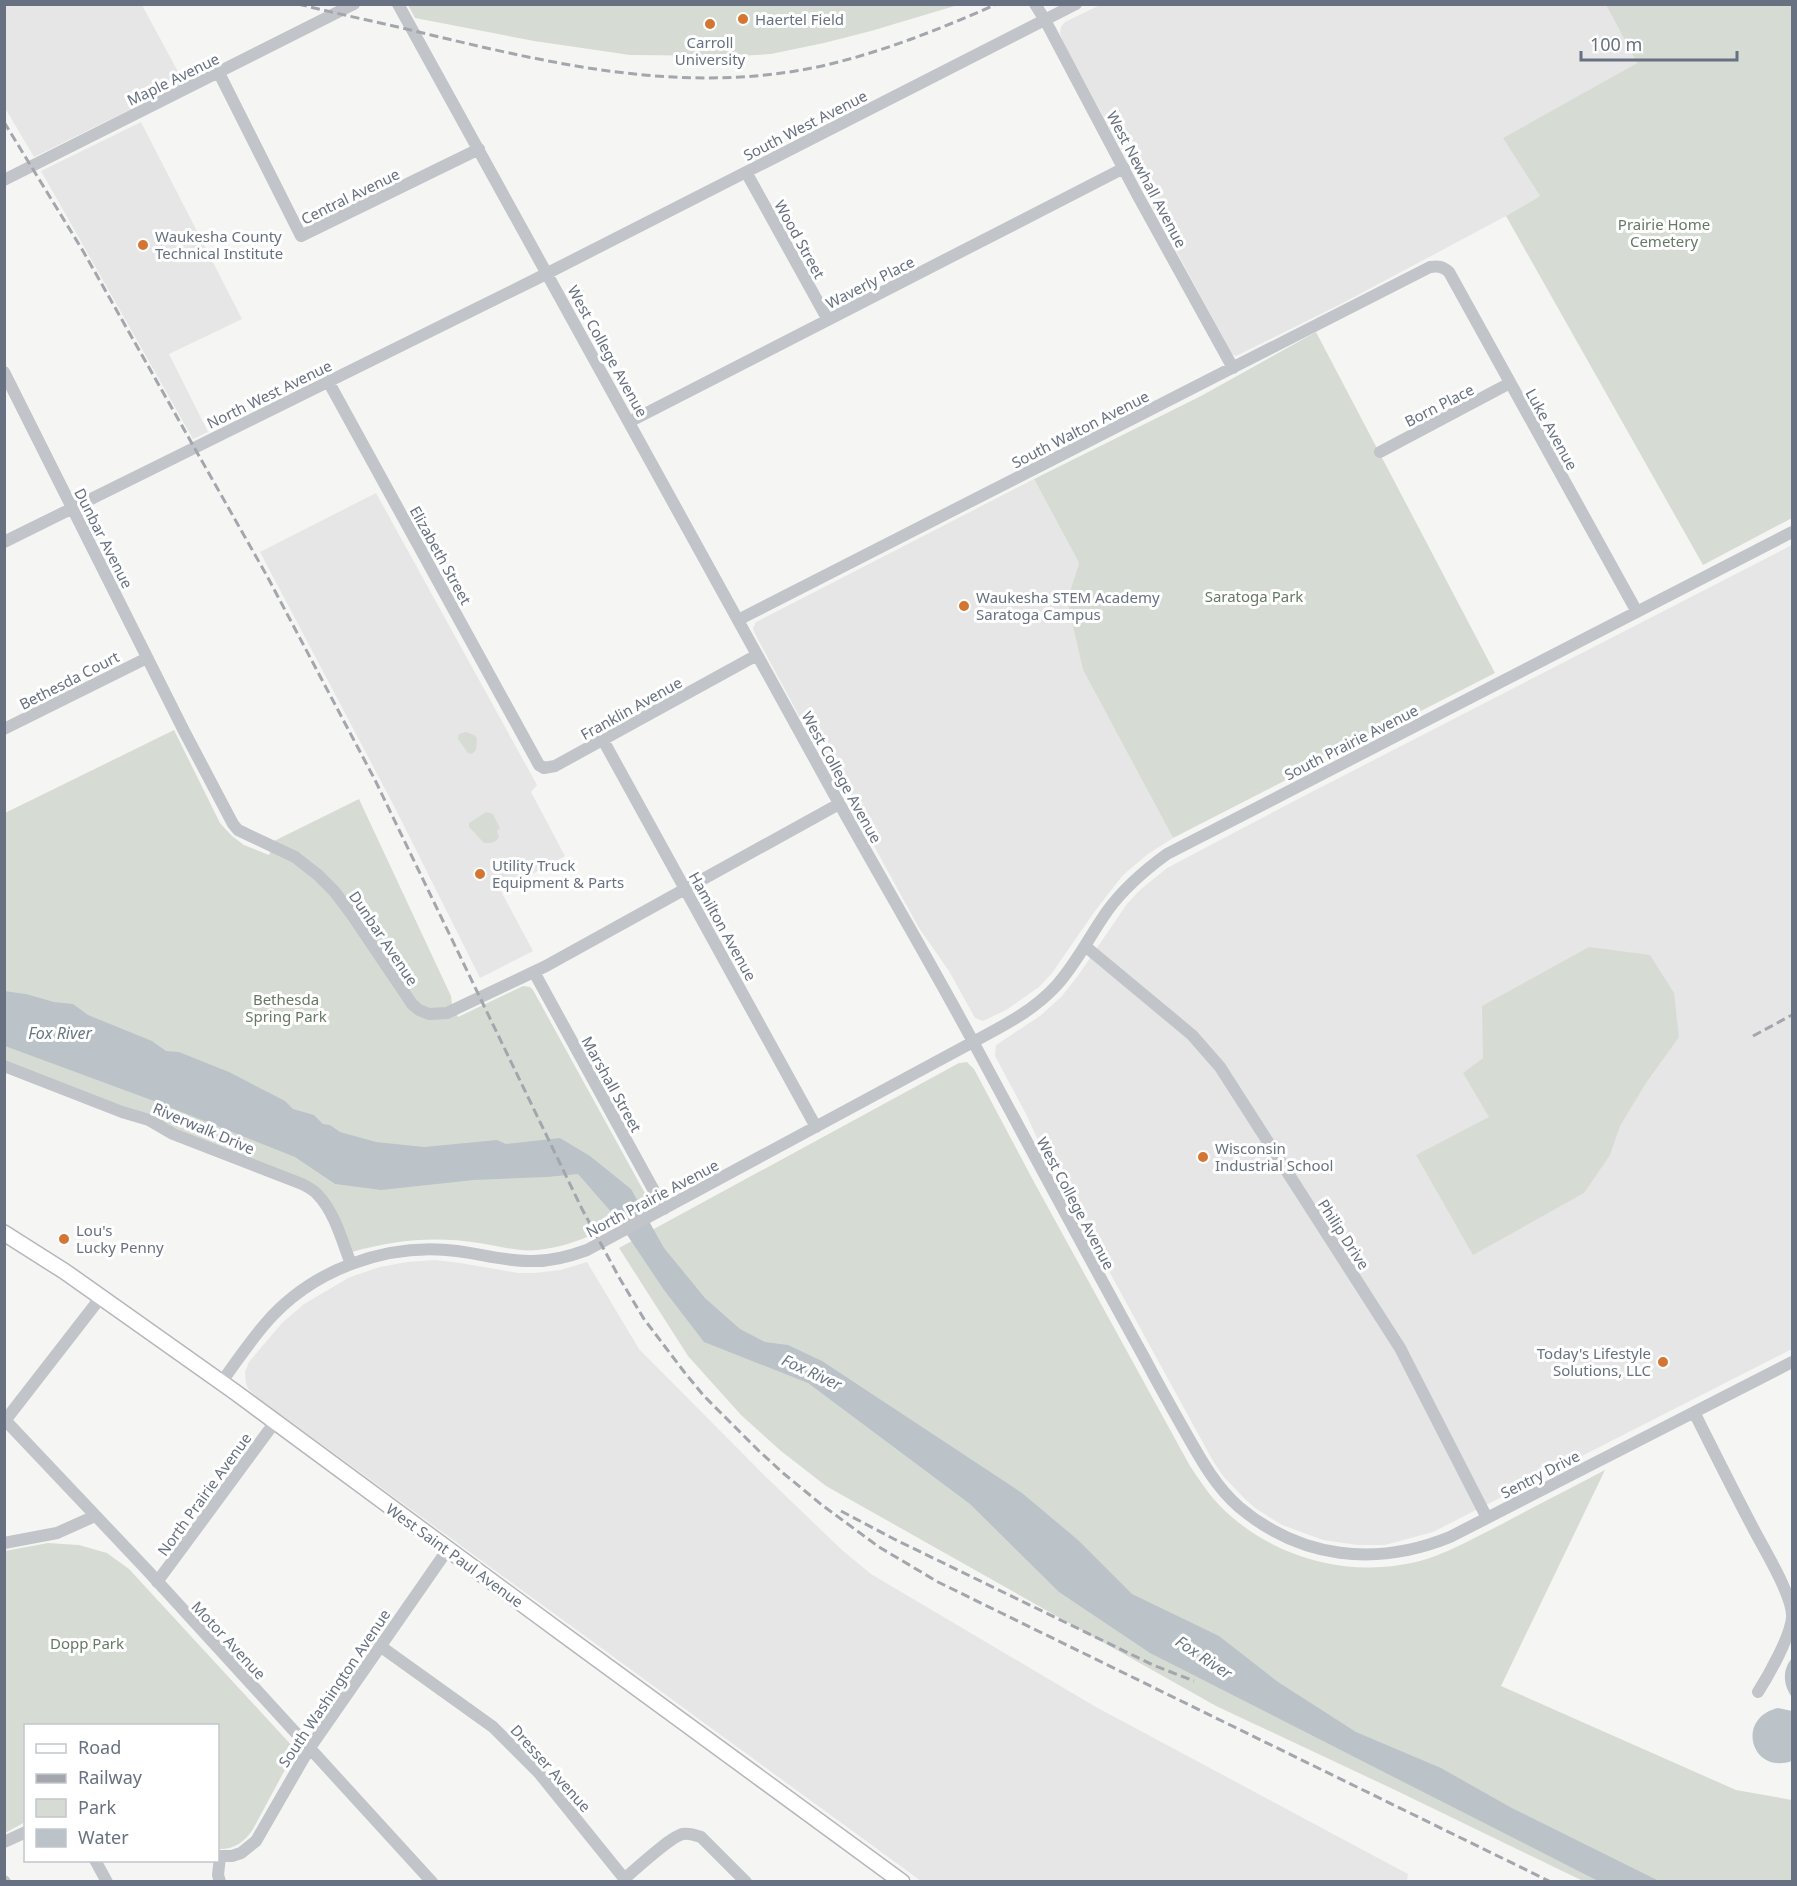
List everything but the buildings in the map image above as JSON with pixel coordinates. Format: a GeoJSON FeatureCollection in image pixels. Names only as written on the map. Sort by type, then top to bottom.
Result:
{"type":"FeatureCollection","features":[{"type":"Feature","properties":{"kind":"main road","name":"West Saint Paul Avenue"},"geometry":{"type":"LineString","coordinates":[[4,1233],[39,1254],[221,1383],[902,1881]]}},
{"type":"Feature","properties":{"kind":"street","name":"Maple Avenue"},"geometry":{"type":"LineString","coordinates":[[4,180],[354,4]]}},
{"type":"Feature","properties":{"kind":"street","name":"West College Avenue"},"geometry":{"type":"LineString","coordinates":[[398,4],[839,804],[974,1042],[1206,1470],[1239,1507],[1260,1523],[1288,1538]]}},
{"type":"Feature","properties":{"kind":"street","name":"West Newhall Avenue"},"geometry":{"type":"LineString","coordinates":[[1035,4],[1233,368]]}},
{"type":"Feature","properties":{"kind":"street","name":"South West Avenue"},"geometry":{"type":"LineString","coordinates":[[548,273],[1076,4]]}},
{"type":"Feature","properties":{"kind":"street","name":"Central Avenue"},"geometry":{"type":"LineString","coordinates":[[219,73],[301,236],[479,149]]}},
{"type":"Feature","properties":{"kind":"street","name":"Waverly Place"},"geometry":{"type":"LineString","coordinates":[[629,422],[1124,168]]}},
{"type":"Feature","properties":{"kind":"street","name":"Wood Street"},"geometry":{"type":"LineString","coordinates":[[746,172],[828,320]]}},
{"type":"Feature","properties":{"kind":"street","name":"South Walton Avenue"},"geometry":{"type":"LineString","coordinates":[[738,620],[1419,272],[1437,266]]}},
{"type":"Feature","properties":{"kind":"street","name":"Luke Avenue"},"geometry":{"type":"LineString","coordinates":[[1437,266],[1444,267],[1449,272],[1637,612]]}},
{"type":"Feature","properties":{"kind":"street","name":"North West Avenue"},"geometry":{"type":"LineString","coordinates":[[4,542],[548,273]]}},
{"type":"Feature","properties":{"kind":"street","name":"Dunbar Avenue"},"geometry":{"type":"LineString","coordinates":[[4,372],[233,824],[238,830],[295,857],[334,891],[369,938],[412,1004],[419,1010],[437,1015],[447,1013],[534,972],[839,804]]}},
{"type":"Feature","properties":{"kind":"street","name":"Elizabeth Street"},"geometry":{"type":"LineString","coordinates":[[328,381],[527,743]]}},
{"type":"Feature","properties":{"kind":"street","name":"Born Place"},"geometry":{"type":"LineString","coordinates":[[1380,452],[1510,383]]}},
{"type":"Feature","properties":{"kind":"street","name":"South Prairie Avenue"},"geometry":{"type":"LineString","coordinates":[[974,1042],[1014,1020],[1043,998],[1067,973],[1108,910],[1127,887],[1167,854],[1792,531]]}},
{"type":"Feature","properties":{"kind":"street","name":"Franklin Avenue"},"geometry":{"type":"LineString","coordinates":[[527,743],[539,765],[548,768],[555,766],[757,655]]}},
{"type":"Feature","properties":{"kind":"street","name":"Bethesda Court"},"geometry":{"type":"LineString","coordinates":[[4,729],[147,658]]}},
{"type":"Feature","properties":{"kind":"street","name":"Hamilton Avenue"},"geometry":{"type":"LineString","coordinates":[[603,740],[816,1127]]}},
{"type":"Feature","properties":{"kind":"street","name":"Philip Drive"},"geometry":{"type":"LineString","coordinates":[[1085,946],[1192,1035],[1220,1067],[1400,1348],[1487,1518]]}},
{"type":"Feature","properties":{"kind":"street","name":"Marshall Street"},"geometry":{"type":"LineString","coordinates":[[534,972],[664,1209]]}},
{"type":"Feature","properties":{"kind":"street","name":"North Prairie Avenue"},"geometry":{"type":"LineString","coordinates":[[221,1383],[260,1330],[282,1307],[311,1284],[351,1264],[397,1252],[431,1249],[454,1250],[512,1260],[561,1258],[587,1250],[974,1042]]}},
{"type":"Feature","properties":{"kind":"street","name":"Riverwalk Drive"},"geometry":{"type":"LineString","coordinates":[[4,1066],[111,1108],[149,1120],[173,1134],[315,1191],[328,1209],[351,1264]]}},
{"type":"Feature","properties":{"kind":"street"},"geometry":{"type":"LineString","coordinates":[[5,1420],[101,1297]]}},
{"type":"Feature","properties":{"kind":"street","name":"Sentry Drive"},"geometry":{"type":"LineString","coordinates":[[1288,1538],[1311,1547],[1339,1553],[1369,1555],[1396,1553],[1437,1542],[1792,1362]]}},
{"type":"Feature","properties":{"kind":"street"},"geometry":{"type":"LineString","coordinates":[[1694,1412],[1773,1567],[1791,1608],[1790,1627],[1773,1668],[1758,1692]]}},
{"type":"Feature","properties":{"kind":"street","name":"Motor Avenue"},"geometry":{"type":"LineString","coordinates":[[5,1420],[432,1881]]}},
{"type":"Feature","properties":{"kind":"street","name":"North Prairie Avenue"},"geometry":{"type":"LineString","coordinates":[[157,1582],[275,1422]]}},
{"type":"Feature","properties":{"kind":"street"},"geometry":{"type":"LineString","coordinates":[[4,1544],[57,1533],[95,1516]]}},
{"type":"Feature","properties":{"kind":"street","name":"South Washington Avenue"},"geometry":{"type":"LineString","coordinates":[[219,1856],[242,1853],[256,1841],[309,1749],[448,1549]]}},
{"type":"Feature","properties":{"kind":"street","name":"Dresser Avenue"},"geometry":{"type":"LineString","coordinates":[[380,1646],[493,1726],[539,1773],[626,1880]]}},
{"type":"Feature","properties":{"kind":"street"},"geometry":{"type":"LineString","coordinates":[[4,1842],[24,1833]]}},
{"type":"Feature","properties":{"kind":"street"},"geometry":{"type":"LineString","coordinates":[[626,1880],[680,1834],[693,1834],[701,1837],[746,1881]]}},
{"type":"Feature","properties":{"kind":"street"},"geometry":{"type":"LineString","coordinates":[[96,1862],[107,1881]]}},
{"type":"Feature","properties":{"kind":"street"},"geometry":{"type":"LineString","coordinates":[[219,1862],[220,1881]]}},
{"type":"Feature","properties":{"kind":"shaded area"},"geometry":{"type":"Polygon","coordinates":[[[4,5],[142,5],[184,83],[34,157],[5,108],[4,5]]]}},
{"type":"Feature","properties":{"kind":"shaded area"},"geometry":{"type":"Polygon","coordinates":[[[1100,5],[1606,5],[1637,63],[1504,138],[1540,196],[1341,304],[1236,356],[1232,354],[1062,40],[1061,27],[1065,22],[1100,5]]]}},
{"type":"Feature","properties":{"kind":"shaded area","name":"Waukesha County Technical Institute"},"geometry":{"type":"Polygon","coordinates":[[[141,122],[242,319],[169,354],[208,432],[193,439],[41,171],[141,122]]]}},
{"type":"Feature","properties":{"kind":"shaded area"},"geometry":{"type":"Polygon","coordinates":[[[1034,479],[1079,563],[1067,601],[1083,670],[1173,838],[1148,854],[1123,875],[1052,973],[1039,987],[1006,1010],[983,1021],[975,1018],[949,971],[919,928],[817,742],[811,738],[753,628],[756,622],[1034,479]]]}},
{"type":"Feature","properties":{"kind":"shaded area"},"geometry":{"type":"Polygon","coordinates":[[[376,493],[537,785],[531,792],[565,856],[501,891],[533,951],[480,978],[394,806],[260,552],[376,493]]]}},
{"type":"Feature","properties":{"kind":"shaded area"},"geometry":{"type":"Polygon","coordinates":[[[1792,545],[1792,1349],[1433,1532],[1385,1545],[1357,1545],[1323,1540],[1282,1525],[1245,1499],[1223,1476],[1213,1461],[1042,1149],[995,1056],[996,1045],[1040,1016],[1061,997],[1127,904],[1167,868],[1792,545]]]}},
{"type":"Feature","properties":{"kind":"shaded area"},"geometry":{"type":"Polygon","coordinates":[[[435,1260],[518,1273],[561,1270],[587,1262],[639,1349],[766,1477],[843,1551],[871,1574],[1096,1707],[1408,1874],[1407,1881],[921,1881],[249,1390],[245,1372],[249,1362],[282,1323],[304,1304],[350,1277],[380,1267],[435,1260]]]}},
{"type":"Feature","properties":{"kind":"green space","name":"Carroll University"},"geometry":{"type":"Polygon","coordinates":[[[408,5],[958,5],[824,43],[771,54],[738,56],[630,55],[534,41],[415,18],[408,5]]]}},
{"type":"Feature","properties":{"kind":"green space","name":"Prairie Home Cemetery"},"geometry":{"type":"Polygon","coordinates":[[[1606,5],[1792,5],[1792,518],[1703,565],[1506,216],[1540,196],[1503,138],[1637,63],[1606,5]]]}},
{"type":"Feature","properties":{"kind":"green space","name":"Saratoga Park"},"geometry":{"type":"Polygon","coordinates":[[[1316,332],[1495,673],[1173,838],[1083,670],[1067,601],[1079,563],[1034,479],[1201,396],[1316,332]]]}},
{"type":"Feature","properties":{"kind":"green space","name":"Bethesda Spring Park"},"geometry":{"type":"Polygon","coordinates":[[[174,730],[220,823],[244,845],[269,855],[274,841],[359,799],[451,996],[458,1017],[523,986],[533,990],[647,1197],[643,1208],[605,1229],[552,1248],[531,1250],[462,1241],[430,1240],[399,1242],[352,1252],[320,1191],[5,1061],[5,813],[174,730]]]}},
{"type":"Feature","properties":{"kind":"green space"},"geometry":{"type":"Polygon","coordinates":[[[466,732],[477,738],[476,750],[472,754],[468,753],[458,739],[459,734],[466,732]]]}},
{"type":"Feature","properties":{"kind":"green space"},"geometry":{"type":"Polygon","coordinates":[[[486,812],[493,814],[500,828],[497,831],[499,837],[491,843],[484,843],[469,827],[469,823],[486,812]]]}},
{"type":"Feature","properties":{"kind":"green space"},"geometry":{"type":"Polygon","coordinates":[[[1589,947],[1650,955],[1674,993],[1679,1037],[1646,1083],[1620,1126],[1610,1155],[1584,1193],[1473,1255],[1416,1155],[1489,1117],[1463,1073],[1483,1058],[1482,1006],[1589,947]]]}},
{"type":"Feature","properties":{"kind":"green space"},"geometry":{"type":"Polygon","coordinates":[[[967,1062],[974,1069],[1190,1466],[1218,1504],[1244,1527],[1268,1542],[1320,1562],[1347,1566],[1403,1565],[1430,1558],[1458,1546],[1605,1470],[1501,1686],[1736,1790],[1792,1800],[1792,1881],[1583,1881],[1216,1706],[826,1486],[781,1451],[741,1415],[688,1356],[619,1248],[959,1063],[967,1062]]]}},
{"type":"Feature","properties":{"kind":"green space","name":"Dopp Park"},"geometry":{"type":"Polygon","coordinates":[[[48,1543],[79,1545],[107,1553],[129,1569],[294,1748],[294,1753],[246,1838],[229,1848],[219,1849],[219,1724],[24,1724],[24,1823],[5,1833],[5,1551],[48,1543]]]}},
{"type":"Feature","properties":{"kind":"water","name":"Fox River"},"geometry":{"type":"Polygon","coordinates":[[[4,991],[73,1004],[88,1015],[152,1041],[166,1051],[179,1052],[229,1072],[285,1101],[293,1109],[314,1115],[323,1124],[330,1125],[340,1132],[376,1142],[424,1147],[497,1140],[506,1144],[560,1138],[590,1156],[631,1189],[664,1248],[705,1298],[740,1329],[765,1342],[788,1345],[822,1361],[1022,1493],[1078,1540],[1132,1594],[1219,1636],[1278,1682],[1356,1732],[1441,1768],[1510,1807],[1659,1881],[1598,1881],[1150,1653],[1059,1592],[970,1504],[808,1383],[704,1342],[664,1290],[613,1214],[578,1174],[474,1180],[381,1190],[335,1184],[295,1157],[154,1101],[5,1046],[4,991]]]}},
{"type":"Feature","properties":{"kind":"water"},"geometry":{"type":"Polygon","coordinates":[[[1792,1658],[1792,1697],[1787,1688],[1785,1672],[1792,1658]]]}},
{"type":"Feature","properties":{"kind":"water"},"geometry":{"type":"Polygon","coordinates":[[[1778,1708],[1792,1711],[1792,1761],[1778,1763],[1766,1760],[1758,1753],[1753,1733],[1756,1722],[1765,1714],[1778,1708]]]}},
{"type":"Feature","properties":{"kind":"railway"},"geometry":{"type":"LineString","coordinates":[[298,4],[528,57],[577,66],[625,73],[722,78],[772,74],[845,60],[911,39],[997,4]]}},
{"type":"Feature","properties":{"kind":"railway"},"geometry":{"type":"LineString","coordinates":[[4,122],[83,251],[267,576],[375,780],[582,1209],[620,1279],[644,1319],[704,1396],[759,1451],[822,1505],[879,1547],[938,1582],[1551,1882]]}},
{"type":"Feature","properties":{"kind":"railway"},"geometry":{"type":"LineString","coordinates":[[1753,1036],[1792,1015]]}},
{"type":"Feature","properties":{"kind":"railway"},"geometry":{"type":"LineString","coordinates":[[841,1511],[1153,1665],[1194,1681]]}},
{"type":"Feature","properties":{"kind":"place","name":"Haertel Field"},"geometry":{"type":"Point","coordinates":[743,19]}},
{"type":"Feature","properties":{"kind":"place","name":"Carroll University"},"geometry":{"type":"Point","coordinates":[710,24]}},
{"type":"Feature","properties":{"kind":"place","name":"Waukesha County Technical Institute"},"geometry":{"type":"Point","coordinates":[143,245]}},
{"type":"Feature","properties":{"kind":"place","name":"Waukesha STEM Academy Saratoga Campus"},"geometry":{"type":"Point","coordinates":[964,606]}},
{"type":"Feature","properties":{"kind":"place","name":"Utility Truck Equipment & Parts"},"geometry":{"type":"Point","coordinates":[480,874]}},
{"type":"Feature","properties":{"kind":"place","name":"Wisconsin Industrial School"},"geometry":{"type":"Point","coordinates":[1203,1157]}},
{"type":"Feature","properties":{"kind":"place","name":"Lou's Lucky Penny"},"geometry":{"type":"Point","coordinates":[64,1239]}},
{"type":"Feature","properties":{"kind":"place","name":"Today's Lifestyle Solutions, LLC"},"geometry":{"type":"Point","coordinates":[1663,1362]}}]}
